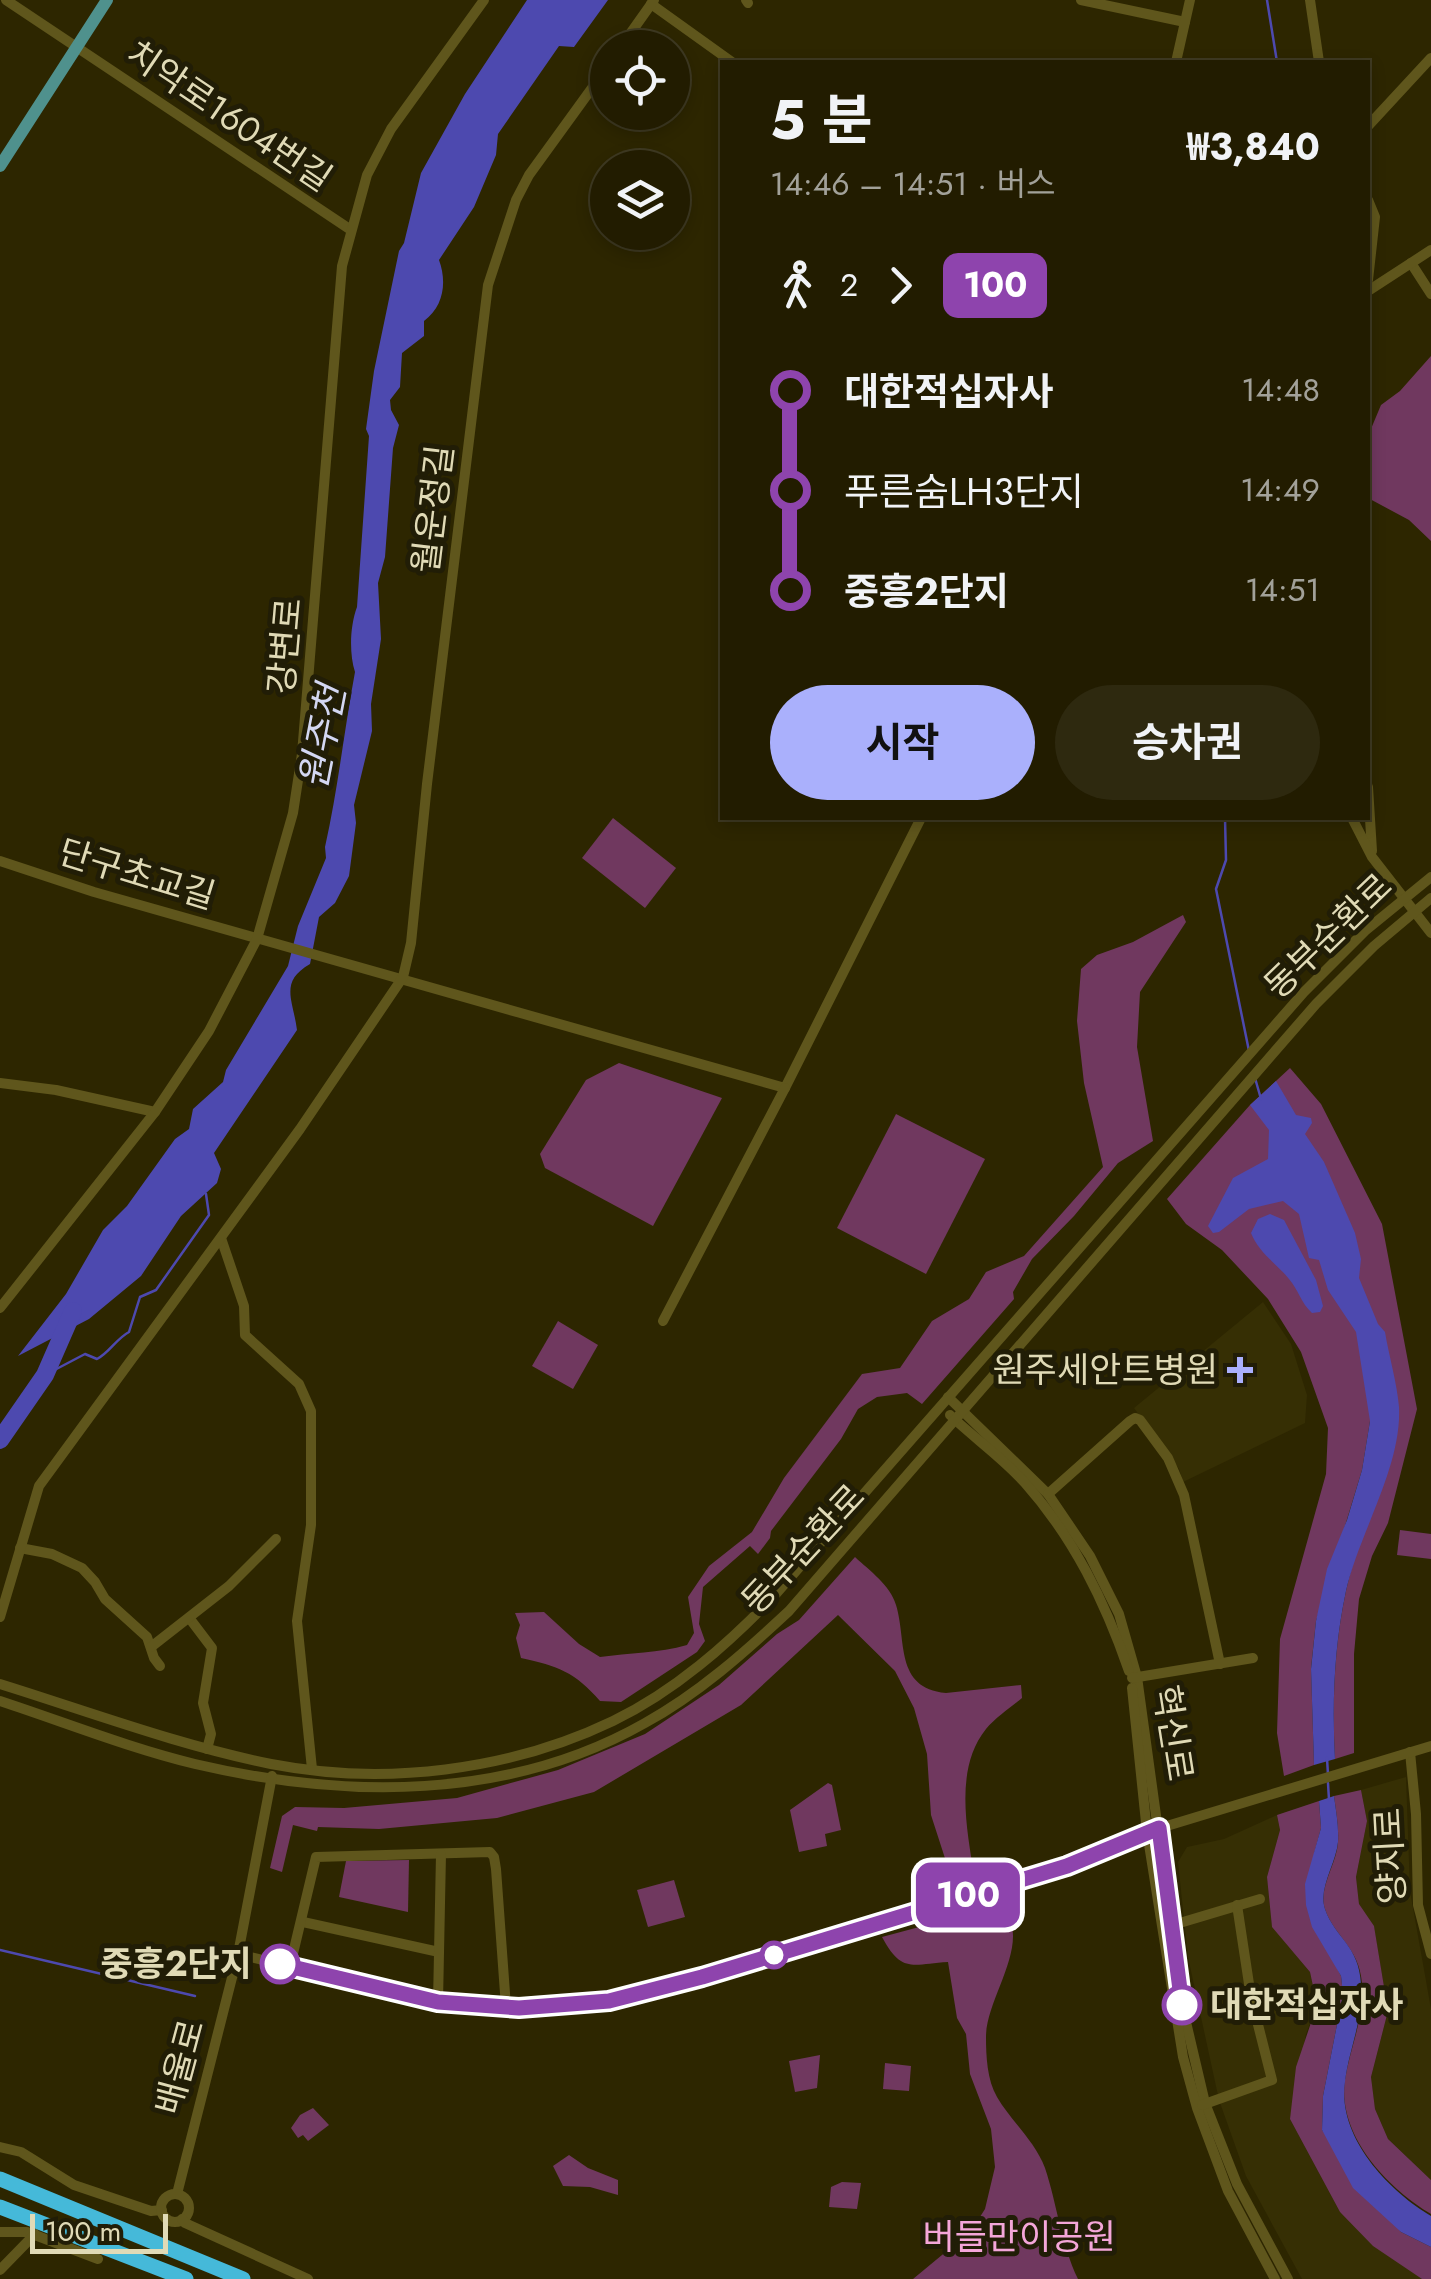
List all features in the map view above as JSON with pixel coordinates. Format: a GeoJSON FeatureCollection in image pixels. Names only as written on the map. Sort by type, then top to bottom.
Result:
{"type":"FeatureCollection","features":[{"type":"Feature","properties":{"kind":"highway"},"geometry":{"type":"LineString","coordinates":[[0,2180],[243,2279]]}},
{"type":"Feature","properties":{"kind":"highway"},"geometry":{"type":"LineString","coordinates":[[0,2207],[102,2253],[186,2279]]}},
{"type":"Feature","properties":{"kind":"main road"},"geometry":{"type":"LineString","coordinates":[[0,166],[107,0]]}},
{"type":"Feature","properties":{"kind":"street","name":"치악로1604번길"},"geometry":{"type":"LineString","coordinates":[[6,0],[351,230]]}},
{"type":"Feature","properties":{"kind":"street","name":"강변로"},"geometry":{"type":"LineString","coordinates":[[0,1308],[155,1112],[209,1031],[258,940],[292,813],[302,754],[342,266],[367,174],[391,129],[484,0]]}},
{"type":"Feature","properties":{"kind":"street"},"geometry":{"type":"LineString","coordinates":[[1081,0],[1185,22]]}},
{"type":"Feature","properties":{"kind":"street"},"geometry":{"type":"LineString","coordinates":[[1176,60],[1190,0]]}},
{"type":"Feature","properties":{"kind":"street"},"geometry":{"type":"LineString","coordinates":[[1310,0],[1320,60]]}},
{"type":"Feature","properties":{"kind":"street"},"geometry":{"type":"LineString","coordinates":[[633,30],[652,2],[729,60]]}},
{"type":"Feature","properties":{"kind":"street"},"geometry":{"type":"LineString","coordinates":[[1370,124],[1431,58]]}},
{"type":"Feature","properties":{"kind":"street","name":"월운정길"},"geometry":{"type":"LineString","coordinates":[[398,976],[412,943],[427,784],[488,285],[516,200],[529,175],[590,91]]}},
{"type":"Feature","properties":{"kind":"street"},"geometry":{"type":"LineString","coordinates":[[1370,205],[1375,217],[1370,262]]}},
{"type":"Feature","properties":{"kind":"street"},"geometry":{"type":"LineString","coordinates":[[1370,290],[1431,250]]}},
{"type":"Feature","properties":{"kind":"street"},"geometry":{"type":"LineString","coordinates":[[1411,263],[1431,294]]}},
{"type":"Feature","properties":{"kind":"street"},"geometry":{"type":"LineString","coordinates":[[663,1321],[920,820]]}},
{"type":"Feature","properties":{"kind":"street"},"geometry":{"type":"LineString","coordinates":[[1353,820],[1372,857],[1431,932]]}},
{"type":"Feature","properties":{"kind":"street"},"geometry":{"type":"LineString","coordinates":[[1370,820],[1372,857]]}},
{"type":"Feature","properties":{"kind":"street","name":"단구초교길"},"geometry":{"type":"LineString","coordinates":[[0,860],[258,940]]}},
{"type":"Feature","properties":{"kind":"street","name":"동부순환로"},"geometry":{"type":"LineString","coordinates":[[0,1684],[208,1749],[274,1764],[388,1774],[474,1765],[558,1742],[612,1722],[683,1678],[761,1610],[1336,958],[1431,877]]}},
{"type":"Feature","properties":{"kind":"street","name":"동부순환로"},"geometry":{"type":"LineString","coordinates":[[0,1701],[192,1763],[272,1779],[364,1789],[427,1787],[477,1780],[568,1759],[645,1723],[702,1685],[788,1611],[1274,1053],[1349,970],[1431,898]]}},
{"type":"Feature","properties":{"kind":"street"},"geometry":{"type":"LineString","coordinates":[[258,940],[398,976],[785,1088]]}},
{"type":"Feature","properties":{"kind":"street"},"geometry":{"type":"LineString","coordinates":[[0,1617],[39,1486],[300,1129],[398,976]]}},
{"type":"Feature","properties":{"kind":"street"},"geometry":{"type":"LineString","coordinates":[[0,1082],[155,1112]]}},
{"type":"Feature","properties":{"kind":"street"},"geometry":{"type":"LineString","coordinates":[[221,1238],[244,1306],[245,1335],[299,1384],[311,1410],[310,1525],[297,1621],[312,1769]]}},
{"type":"Feature","properties":{"kind":"street"},"geometry":{"type":"LineString","coordinates":[[945,1402],[958,1415]]}},
{"type":"Feature","properties":{"kind":"street","name":"혁신로"},"geometry":{"type":"LineString","coordinates":[[958,1415],[1048,1494],[1080,1540],[1119,1614],[1134,1678],[1182,2005],[1201,2106],[1288,2279]]}},
{"type":"Feature","properties":{"kind":"street","name":"혁신로"},"geometry":{"type":"LineString","coordinates":[[958,1415],[1022,1480],[1084,1564],[1134,1678],[1147,1832],[1173,2007],[1228,2191],[1275,2279]]}},
{"type":"Feature","properties":{"kind":"street"},"geometry":{"type":"LineString","coordinates":[[1048,1494],[1130,1421],[1140,1420],[1168,1458],[1184,1495],[1220,1664]]}},
{"type":"Feature","properties":{"kind":"street"},"geometry":{"type":"LineString","coordinates":[[151,1647],[229,1586],[276,1539]]}},
{"type":"Feature","properties":{"kind":"street"},"geometry":{"type":"LineString","coordinates":[[20,1548],[52,1554],[82,1568],[105,1599],[147,1636],[160,1666]]}},
{"type":"Feature","properties":{"kind":"street"},"geometry":{"type":"LineString","coordinates":[[190,1619],[212,1648],[202,1702],[211,1734],[208,1749]]}},
{"type":"Feature","properties":{"kind":"street"},"geometry":{"type":"LineString","coordinates":[[1134,1678],[1252,1658]]}},
{"type":"Feature","properties":{"kind":"street"},"geometry":{"type":"LineString","coordinates":[[238,1954],[438,2002],[506,2007],[609,2001],[702,1977],[1067,1866],[1159,1828],[1431,1746]]}},
{"type":"Feature","properties":{"kind":"street","name":"양지로"},"geometry":{"type":"LineString","coordinates":[[1410,1752],[1418,1905],[1431,1954]]}},
{"type":"Feature","properties":{"kind":"street","name":"배울로"},"geometry":{"type":"LineString","coordinates":[[177,2194],[238,1954],[274,1764]]}},
{"type":"Feature","properties":{"kind":"street"},"geometry":{"type":"LineString","coordinates":[[290,1966],[316,1857],[490,1852],[494,1857],[506,2007]]}},
{"type":"Feature","properties":{"kind":"street"},"geometry":{"type":"LineString","coordinates":[[438,2002],[441,1854]]}},
{"type":"Feature","properties":{"kind":"street"},"geometry":{"type":"LineString","coordinates":[[1173,1925],[1260,1900]]}},
{"type":"Feature","properties":{"kind":"street"},"geometry":{"type":"LineString","coordinates":[[1201,2106],[1272,2080],[1236,1906]]}},
{"type":"Feature","properties":{"kind":"street"},"geometry":{"type":"LineString","coordinates":[[302,1922],[439,1952]]}},
{"type":"Feature","properties":{"kind":"street"},"geometry":{"type":"LineString","coordinates":[[0,2147],[21,2152],[74,2185],[150,2210],[162,2210]]}},
{"type":"Feature","properties":{"kind":"street"},"geometry":{"type":"LineString","coordinates":[[177,2194],[188,2204],[188,2213],[182,2220],[170,2220],[162,2210],[166,2198],[177,2194]]}},
{"type":"Feature","properties":{"kind":"street"},"geometry":{"type":"LineString","coordinates":[[182,2220],[308,2279]]}},
{"type":"Feature","properties":{"kind":"street"},"geometry":{"type":"LineString","coordinates":[[0,2232],[34,2234],[102,2253]]}},
{"type":"Feature","properties":{"kind":"street"},"geometry":{"type":"LineString","coordinates":[[0,2270],[34,2234]]}},
{"type":"Feature","properties":{"kind":"shaded area"},"geometry":{"type":"Polygon","coordinates":[[[527,0],[608,0],[574,47],[559,46],[498,134],[496,155],[474,207],[439,260],[443,277],[440,301],[424,321],[424,336],[402,353],[400,387],[390,400],[399,425],[393,448],[385,557],[378,583],[381,639],[371,704],[372,731],[354,805],[356,823],[349,876],[335,903],[319,917],[310,964],[291,985],[297,1030],[214,1153],[221,1169],[217,1183],[181,1216],[141,1276],[89,1319],[18,1356],[66,1294],[103,1230],[127,1206],[175,1139],[189,1129],[193,1109],[223,1082],[226,1070],[288,966],[298,926],[326,858],[355,672],[351,640],[357,607],[369,436],[366,429],[399,251],[421,173],[465,94],[527,0]]]}},
{"type":"Feature","properties":{"kind":"shaded area"},"geometry":{"type":"Polygon","coordinates":[[[1276,1081],[1296,1115],[1311,1118],[1305,1134],[1324,1162],[1355,1233],[1361,1259],[1359,1278],[1385,1332],[1399,1407],[1394,1453],[1352,1569],[1342,1612],[1335,1675],[1335,1759],[1314,1765],[1311,1669],[1316,1621],[1327,1569],[1362,1470],[1370,1421],[1356,1332],[1328,1290],[1319,1260],[1309,1258],[1299,1214],[1283,1201],[1249,1209],[1219,1232],[1213,1233],[1208,1226],[1233,1178],[1268,1159],[1269,1130],[1250,1105],[1276,1081]]]}},
{"type":"Feature","properties":{"kind":"shaded area"},"geometry":{"type":"Polygon","coordinates":[[[1270,1214],[1284,1220],[1316,1280],[1323,1306],[1320,1312],[1308,1309],[1292,1283],[1254,1240],[1251,1233],[1258,1219],[1270,1214]]]}},
{"type":"Feature","properties":{"kind":"shaded area","name":"원주세안트병원"},"geometry":{"type":"Polygon","coordinates":[[[1263,1302],[1291,1344],[1307,1395],[1305,1423],[1183,1482],[1179,1469],[1134,1408],[1263,1302]]]}},
{"type":"Feature","properties":{"kind":"shaded area"},"geometry":{"type":"Polygon","coordinates":[[[1406,1777],[1410,1891],[1431,2009],[1431,2180],[1388,2139],[1375,2109],[1371,2077],[1388,2011],[1374,1927],[1359,1905],[1356,1877],[1367,1821],[1361,1790],[1406,1777]]]}},
{"type":"Feature","properties":{"kind":"shaded area"},"geometry":{"type":"Polygon","coordinates":[[[1334,1796],[1338,1842],[1323,1901],[1329,1919],[1356,1960],[1361,1984],[1360,2009],[1345,2082],[1349,2122],[1368,2160],[1398,2192],[1431,2216],[1431,2247],[1401,2232],[1353,2188],[1322,2130],[1323,2096],[1343,1994],[1341,1976],[1312,1927],[1305,1884],[1321,1828],[1319,1801],[1334,1796]]]}},
{"type":"Feature","properties":{"kind":"shaded area"},"geometry":{"type":"Polygon","coordinates":[[[1277,1815],[1280,1830],[1267,1877],[1272,1926],[1310,1972],[1317,2005],[1306,2034],[1290,2119],[1340,2212],[1422,2279],[1302,2279],[1246,2176],[1219,2100],[1188,1957],[1178,1862],[1187,1847],[1224,1839],[1277,1815]]]}},
{"type":"Feature","properties":{"kind":"green space"},"geometry":{"type":"Polygon","coordinates":[[[1431,356],[1431,541],[1409,520],[1370,499],[1370,431],[1381,405],[1400,391],[1431,356]]]}},
{"type":"Feature","properties":{"kind":"green space"},"geometry":{"type":"Polygon","coordinates":[[[613,818],[676,868],[645,908],[582,858],[613,818]]]}},
{"type":"Feature","properties":{"kind":"green space"},"geometry":{"type":"Polygon","coordinates":[[[1183,915],[1186,922],[1140,992],[1137,1047],[1153,1141],[1118,1163],[1032,1259],[1013,1292],[1014,1299],[922,1404],[907,1393],[877,1397],[858,1409],[841,1439],[758,1554],[750,1546],[703,1587],[699,1624],[705,1641],[697,1652],[621,1702],[600,1701],[565,1672],[521,1658],[516,1638],[520,1625],[515,1613],[544,1612],[579,1644],[600,1657],[687,1645],[694,1633],[688,1597],[709,1566],[752,1532],[784,1478],[862,1374],[900,1368],[932,1321],[969,1299],[986,1272],[1024,1256],[1103,1167],[1084,1083],[1077,1021],[1081,969],[1097,955],[1133,942],[1183,915]]]}},
{"type":"Feature","properties":{"kind":"green space"},"geometry":{"type":"Polygon","coordinates":[[[619,1063],[722,1098],[653,1226],[545,1168],[540,1154],[586,1080],[619,1063]]]}},
{"type":"Feature","properties":{"kind":"green space"},"geometry":{"type":"Polygon","coordinates":[[[1290,1068],[1321,1104],[1382,1224],[1417,1409],[1388,1523],[1372,1556],[1359,1599],[1354,1654],[1354,1753],[1335,1759],[1339,1633],[1352,1568],[1388,1460],[1398,1415],[1370,1421],[1362,1470],[1316,1621],[1311,1668],[1314,1765],[1284,1776],[1277,1733],[1280,1639],[1326,1474],[1328,1428],[1301,1352],[1268,1299],[1222,1250],[1186,1224],[1167,1199],[1250,1105],[1290,1068]]]}},
{"type":"Feature","properties":{"kind":"green space"},"geometry":{"type":"Polygon","coordinates":[[[896,1114],[985,1159],[926,1274],[837,1228],[896,1114]]]}},
{"type":"Feature","properties":{"kind":"green space"},"geometry":{"type":"Polygon","coordinates":[[[558,1321],[598,1345],[573,1389],[532,1366],[558,1321]]]}},
{"type":"Feature","properties":{"kind":"green space"},"geometry":{"type":"Polygon","coordinates":[[[1400,1530],[1431,1534],[1431,1559],[1397,1555],[1400,1530]]]}},
{"type":"Feature","properties":{"kind":"green space"},"geometry":{"type":"Polygon","coordinates":[[[855,1557],[893,1598],[906,1660],[918,1682],[946,1693],[1021,1685],[1022,1698],[986,1729],[970,1762],[965,1800],[974,1875],[953,1883],[931,1815],[927,1754],[914,1708],[895,1671],[838,1615],[741,1705],[594,1792],[497,1818],[379,1829],[318,1827],[317,1831],[293,1825],[282,1872],[270,1868],[282,1816],[295,1807],[344,1808],[457,1798],[558,1770],[645,1734],[719,1685],[777,1634],[799,1620],[855,1557]]]}},
{"type":"Feature","properties":{"kind":"green space"},"geometry":{"type":"Polygon","coordinates":[[[828,1783],[832,1785],[841,1830],[825,1834],[827,1846],[799,1852],[790,1810],[828,1783]]]}},
{"type":"Feature","properties":{"kind":"green space"},"geometry":{"type":"Polygon","coordinates":[[[1361,1790],[1367,1821],[1356,1877],[1359,1904],[1374,1926],[1388,2011],[1371,2077],[1375,2109],[1388,2139],[1431,2180],[1431,2214],[1398,2190],[1368,2158],[1349,2120],[1345,2100],[1362,1983],[1356,1960],[1325,1909],[1324,1892],[1338,1842],[1334,1796],[1361,1790]]]}},
{"type":"Feature","properties":{"kind":"green space"},"geometry":{"type":"Polygon","coordinates":[[[1319,1801],[1321,1828],[1314,1854],[1343,1994],[1323,2096],[1322,2130],[1401,2232],[1431,2247],[1431,2279],[1422,2279],[1373,2246],[1340,2212],[1290,2119],[1296,2067],[1317,2005],[1310,1972],[1272,1927],[1267,1877],[1280,1830],[1277,1815],[1319,1801]]]}},
{"type":"Feature","properties":{"kind":"green space"},"geometry":{"type":"Polygon","coordinates":[[[409,1860],[408,1912],[339,1897],[346,1861],[409,1860]]]}},
{"type":"Feature","properties":{"kind":"green space"},"geometry":{"type":"Polygon","coordinates":[[[674,1880],[685,1917],[648,1927],[637,1890],[674,1880]]]}},
{"type":"Feature","properties":{"kind":"green space","name":"버들만이공원"},"geometry":{"type":"Polygon","coordinates":[[[1001,1905],[1010,1919],[1013,1935],[988,2021],[989,2076],[997,2097],[1045,2168],[1078,2279],[913,2279],[971,2231],[985,2209],[995,2167],[991,2129],[970,2074],[966,2034],[957,2018],[948,1962],[902,1962],[882,1937],[1001,1905]]]}},
{"type":"Feature","properties":{"kind":"green space"},"geometry":{"type":"Polygon","coordinates":[[[820,2055],[817,2088],[795,2092],[789,2061],[820,2055]]]}},
{"type":"Feature","properties":{"kind":"green space"},"geometry":{"type":"Polygon","coordinates":[[[885,2063],[911,2066],[909,2091],[883,2089],[885,2063]]]}},
{"type":"Feature","properties":{"kind":"green space"},"geometry":{"type":"Polygon","coordinates":[[[313,2108],[329,2125],[308,2141],[303,2135],[298,2138],[291,2128],[300,2115],[313,2108]]]}},
{"type":"Feature","properties":{"kind":"green space"},"geometry":{"type":"Polygon","coordinates":[[[569,2155],[618,2180],[618,2195],[590,2187],[563,2186],[553,2166],[569,2155]]]}},
{"type":"Feature","properties":{"kind":"green space"},"geometry":{"type":"Polygon","coordinates":[[[842,2182],[861,2183],[857,2209],[829,2207],[831,2187],[842,2182]]]}},
{"type":"Feature","properties":{"kind":"waterway"},"geometry":{"type":"LineString","coordinates":[[1267,0],[1277,60]]}},
{"type":"Feature","properties":{"kind":"waterway"},"geometry":{"type":"LineString","coordinates":[[1225,820],[1226,860],[1216,889],[1249,1051]]}},
{"type":"Feature","properties":{"kind":"waterway"},"geometry":{"type":"LineString","coordinates":[[1255,1078],[1261,1099]]}},
{"type":"Feature","properties":{"kind":"waterway"},"geometry":{"type":"LineString","coordinates":[[45,1375],[85,1354],[97,1359],[129,1332],[140,1297],[156,1290],[209,1215],[206,1194]]}},
{"type":"Feature","properties":{"kind":"waterway","name":"원주천"},"geometry":{"type":"LineString","coordinates":[[0,1440],[45,1375],[73,1311]]}},
{"type":"Feature","properties":{"kind":"waterway"},"geometry":{"type":"LineString","coordinates":[[1327,1758],[1328,1775]]}},
{"type":"Feature","properties":{"kind":"waterway"},"geometry":{"type":"LineString","coordinates":[[1328,1783],[1329,1800]]}},
{"type":"Feature","properties":{"kind":"waterway"},"geometry":{"type":"LineString","coordinates":[[0,1950],[195,1996]]}},
{"type":"Feature","properties":{"kind":"bus line","name":"100"},"geometry":{"type":"LineString","coordinates":[[280,1964],[438,2002],[519,2008],[609,2001],[702,1977],[1067,1866],[1159,1828],[1182,2005]]}},
{"type":"Feature","properties":{"kind":"place","name":"원주세안트병원"},"geometry":{"type":"Point","coordinates":[1240,1370]}},
{"type":"Feature","properties":{"kind":"place","name":"중흥2단지"},"geometry":{"type":"Point","coordinates":[280,1964]}},
{"type":"Feature","properties":{"kind":"place","name":"대한적십자사"},"geometry":{"type":"Point","coordinates":[1182,2005]}}]}
